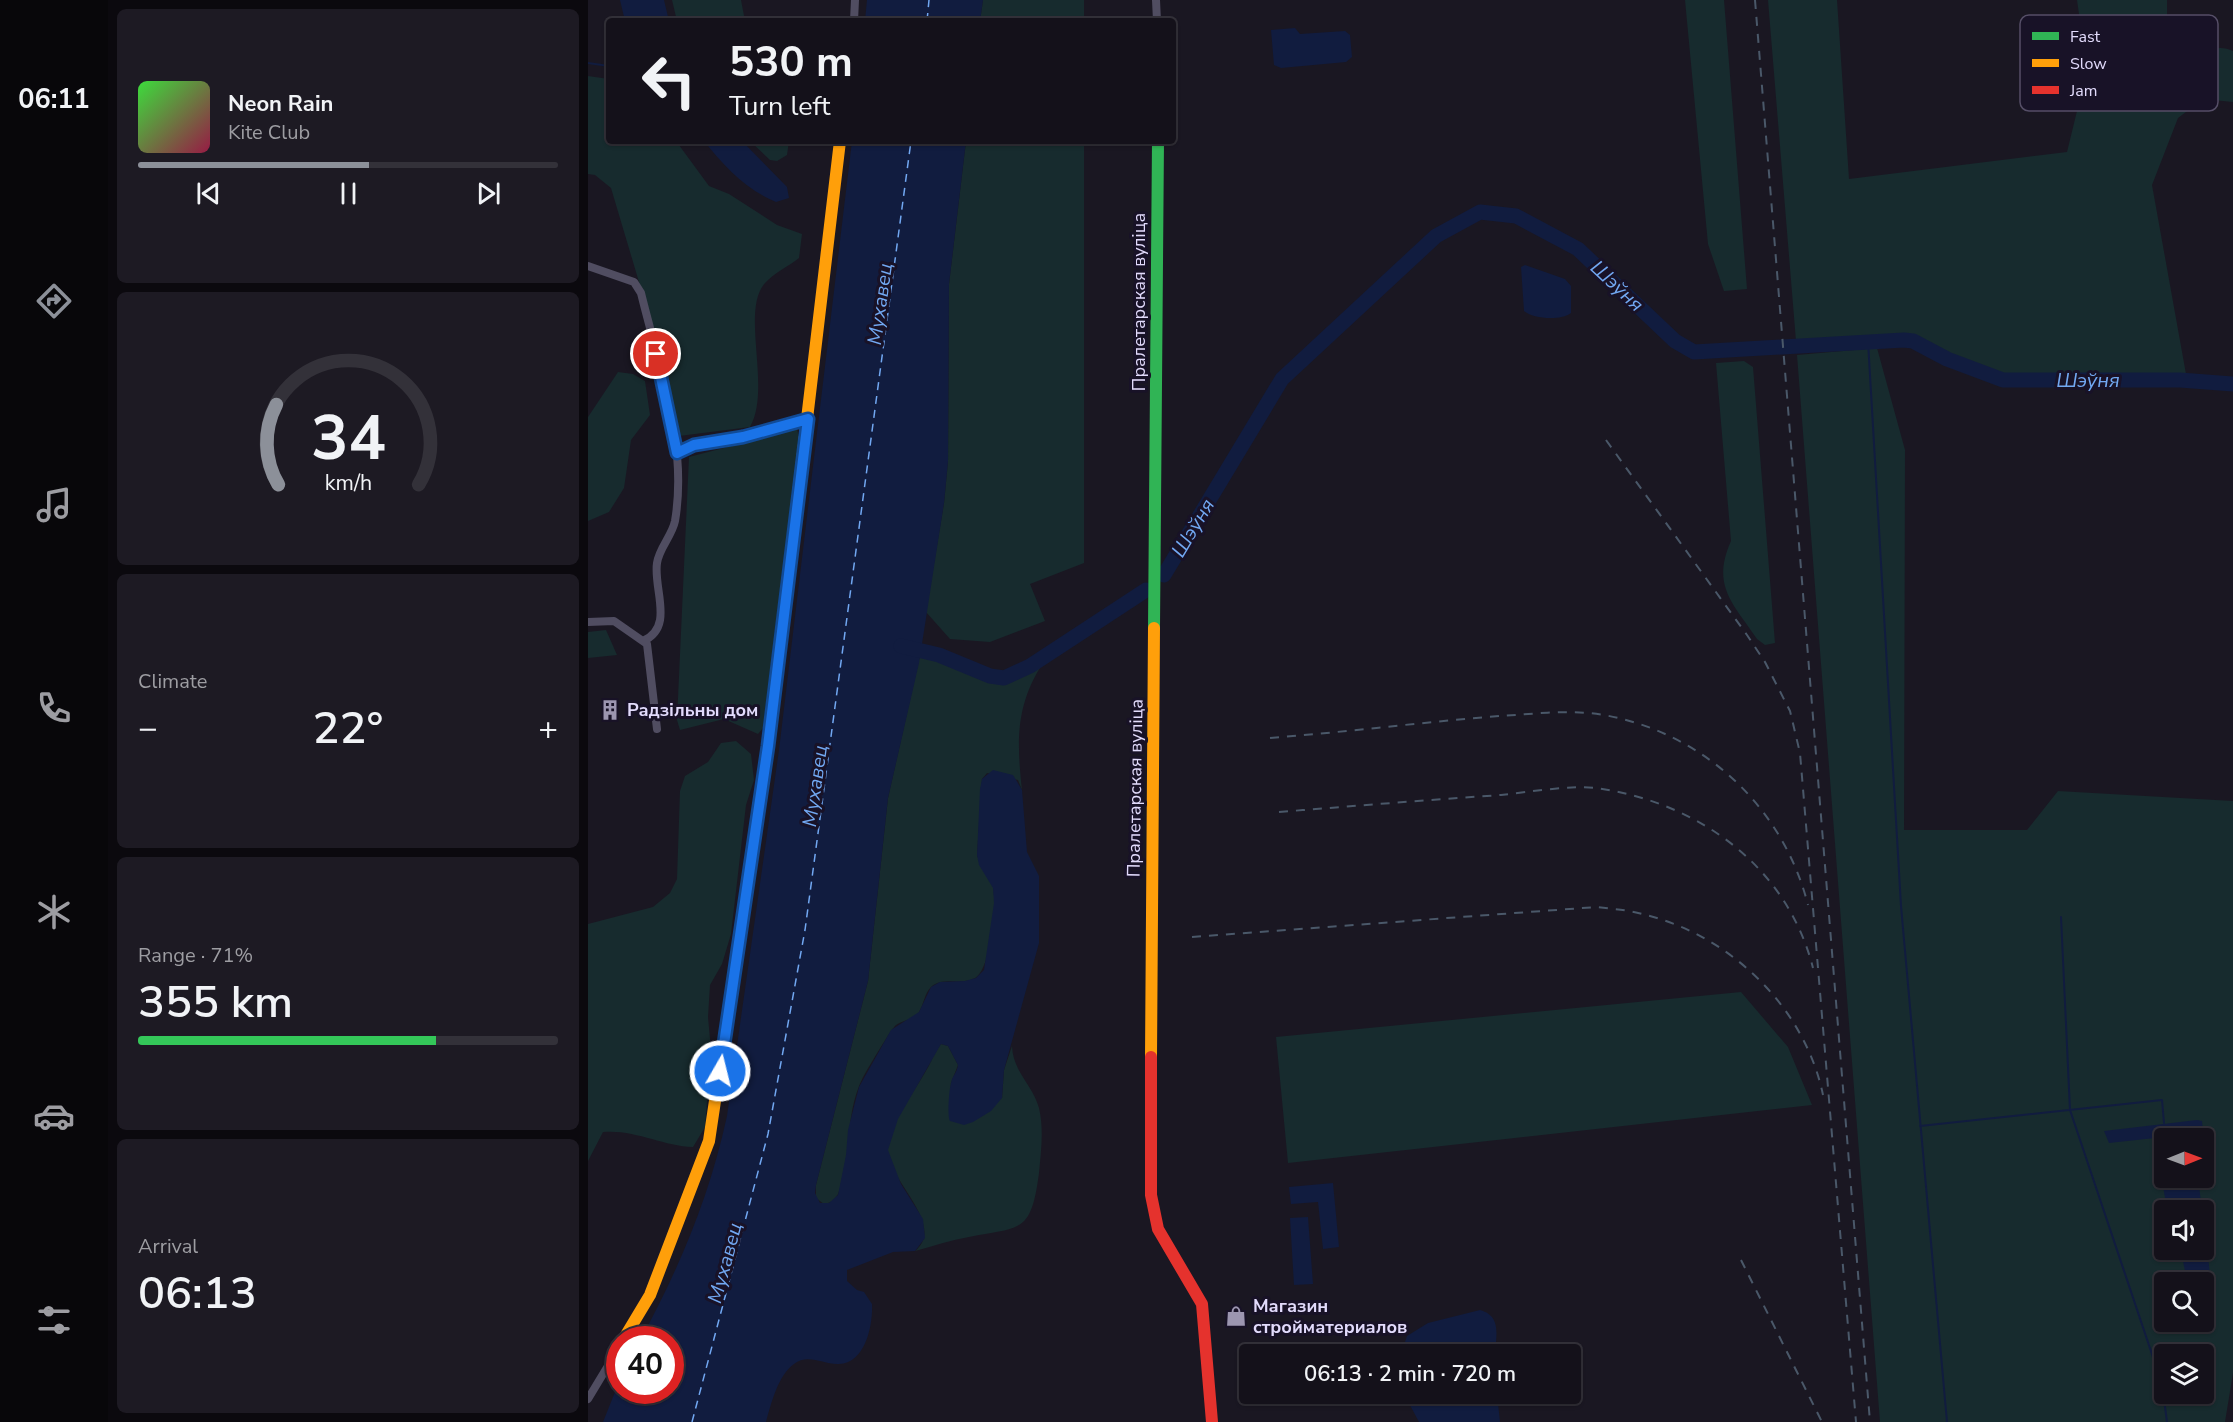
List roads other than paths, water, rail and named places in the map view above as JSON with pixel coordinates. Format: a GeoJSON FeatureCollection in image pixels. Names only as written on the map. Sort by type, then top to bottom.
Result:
{"type":"FeatureCollection","features":[{"type":"Feature","properties":{"kind":"street"},"geometry":{"type":"LineString","coordinates":[[854,18],[855,0]]}},
{"type":"Feature","properties":{"kind":"street"},"geometry":{"type":"LineString","coordinates":[[1156,0],[1156,18]]}},
{"type":"Feature","properties":{"kind":"street"},"geometry":{"type":"LineString","coordinates":[[632,1326],[650,1295],[709,1141],[768,746],[840,144]]}},
{"type":"Feature","properties":{"kind":"street","name":"Пралетарская вуліца"},"geometry":{"type":"LineString","coordinates":[[1158,144],[1151,806],[1151,1194],[1158,1229],[1202,1304],[1212,1422]]}},
{"type":"Feature","properties":{"kind":"street"},"geometry":{"type":"LineString","coordinates":[[588,266],[634,282],[641,293],[677,453],[680,476],[675,524],[657,564],[660,625],[655,634],[643,641]]}},
{"type":"Feature","properties":{"kind":"street"},"geometry":{"type":"LineString","coordinates":[[677,453],[694,445],[743,437],[808,419]]}},
{"type":"Feature","properties":{"kind":"street"},"geometry":{"type":"LineString","coordinates":[[588,622],[614,621],[643,641],[649,650],[657,729]]}},
{"type":"Feature","properties":{"kind":"street"},"geometry":{"type":"LineString","coordinates":[[588,1399],[606,1369]]}},
{"type":"Feature","properties":{"kind":"water"},"geometry":{"type":"Polygon","coordinates":[[[620,0],[664,0],[668,18],[624,18],[620,0]]]}},
{"type":"Feature","properties":{"kind":"water"},"geometry":{"type":"Polygon","coordinates":[[[867,0],[983,0],[980,18],[865,18],[867,0]]]}},
{"type":"Feature","properties":{"kind":"water"},"geometry":{"type":"Polygon","coordinates":[[[1295,28],[1300,34],[1345,31],[1350,35],[1352,57],[1346,62],[1281,68],[1274,65],[1271,30],[1295,28]]]}},
{"type":"Feature","properties":{"kind":"water"},"geometry":{"type":"Polygon","coordinates":[[[707,144],[745,144],[787,187],[789,198],[776,202],[765,197],[727,168],[707,144]]]}},
{"type":"Feature","properties":{"kind":"water","name":"Мухавец"},"geometry":{"type":"Polygon","coordinates":[[[852,144],[966,144],[949,284],[948,461],[944,503],[919,663],[888,798],[868,981],[816,1185],[815,1193],[820,1203],[829,1203],[838,1195],[846,1155],[848,1130],[859,1087],[891,1030],[919,1012],[931,987],[940,982],[976,978],[984,970],[994,903],[993,888],[979,865],[977,855],[980,789],[982,779],[993,770],[1013,775],[1022,790],[1027,852],[1039,876],[1039,943],[1004,1070],[1002,1098],[991,1111],[973,1122],[964,1125],[950,1121],[948,1109],[950,1087],[958,1065],[948,1046],[941,1044],[898,1119],[888,1150],[901,1184],[923,1219],[925,1238],[915,1251],[893,1252],[847,1270],[847,1281],[857,1290],[864,1292],[872,1304],[869,1332],[862,1350],[856,1357],[839,1364],[810,1359],[794,1364],[779,1382],[766,1422],[603,1422],[610,1404],[684,1404],[684,1326],[648,1326],[692,1231],[720,1146],[727,1116],[779,750],[852,144]]]}},
{"type":"Feature","properties":{"kind":"water"},"geometry":{"type":"Polygon","coordinates":[[[1525,265],[1565,279],[1571,286],[1571,313],[1566,316],[1547,318],[1534,316],[1524,311],[1521,267],[1525,265]]]}},
{"type":"Feature","properties":{"kind":"water"},"geometry":{"type":"Polygon","coordinates":[[[2197,1120],[2202,1121],[2203,1128],[2154,1128],[2154,1138],[2109,1143],[2104,1131],[2197,1120]]]}},
{"type":"Feature","properties":{"kind":"water"},"geometry":{"type":"Polygon","coordinates":[[[1333,1183],[1339,1247],[1323,1249],[1318,1202],[1291,1204],[1289,1187],[1333,1183]]]}},
{"type":"Feature","properties":{"kind":"water"},"geometry":{"type":"Polygon","coordinates":[[[2163,1188],[2199,1188],[2201,1200],[2165,1200],[2163,1188]]]}},
{"type":"Feature","properties":{"kind":"water"},"geometry":{"type":"Polygon","coordinates":[[[1308,1217],[1313,1284],[1294,1285],[1290,1218],[1308,1217]]]}},
{"type":"Feature","properties":{"kind":"water"},"geometry":{"type":"Polygon","coordinates":[[[2183,1260],[2208,1260],[2210,1272],[2185,1272],[2183,1260]]]}},
{"type":"Feature","properties":{"kind":"water"},"geometry":{"type":"Polygon","coordinates":[[[1480,1310],[1492,1317],[1495,1322],[1496,1344],[1404,1344],[1407,1336],[1428,1323],[1480,1310]]]}},
{"type":"Feature","properties":{"kind":"water"},"geometry":{"type":"Polygon","coordinates":[[[1409,1404],[1498,1404],[1500,1422],[1419,1422],[1409,1404]]]}},
{"type":"Feature","properties":{"kind":"waterway"},"geometry":{"type":"LineString","coordinates":[[588,63],[606,66]]}},
{"type":"Feature","properties":{"kind":"waterway","name":"Шэўня"},"geometry":{"type":"LineString","coordinates":[[1164,575],[1282,379],[1436,236],[1480,212],[1516,216],[1578,249],[1675,341],[1694,352],[1904,340],[1913,341],[1947,359],[2003,380],[2180,380],[2233,384]]}},
{"type":"Feature","properties":{"kind":"waterway"},"geometry":{"type":"LineString","coordinates":[[1868,341],[1901,906],[1947,1422]]}},
{"type":"Feature","properties":{"kind":"waterway","name":"Шэўня"},"geometry":{"type":"LineString","coordinates":[[901,646],[939,655],[990,676],[1004,678],[1030,666],[1146,590]]}},
{"type":"Feature","properties":{"kind":"waterway"},"geometry":{"type":"LineString","coordinates":[[2061,917],[2070,1110],[2162,1384],[2167,1422]]}},
{"type":"Feature","properties":{"kind":"waterway"},"geometry":{"type":"LineString","coordinates":[[1920,1126],[2162,1100],[2164,1123]]}},
{"type":"Feature","properties":{"kind":"railway"},"geometry":{"type":"LineString","coordinates":[[1755,0],[1870,1422]]}},
{"type":"Feature","properties":{"kind":"railway"},"geometry":{"type":"LineString","coordinates":[[1606,440],[1747,635],[1765,662],[1790,711],[1800,753],[1856,1422]]}},
{"type":"Feature","properties":{"kind":"railway"},"geometry":{"type":"LineString","coordinates":[[1270,738],[1552,712],[1591,713],[1640,724],[1675,738],[1706,757],[1734,780],[1759,807],[1780,837],[1796,869],[1808,905]]}},
{"type":"Feature","properties":{"kind":"railway"},"geometry":{"type":"LineString","coordinates":[[1279,812],[1501,795],[1573,787],[1596,788],[1634,796],[1669,808],[1703,824],[1733,845],[1760,870],[1782,899],[1800,932],[1813,968]]}},
{"type":"Feature","properties":{"kind":"railway"},"geometry":{"type":"LineString","coordinates":[[1192,937],[1596,907],[1640,913],[1677,925],[1707,940],[1735,958],[1760,980],[1800,1033],[1814,1063],[1823,1095]]}},
{"type":"Feature","properties":{"kind":"railway"},"geometry":{"type":"LineString","coordinates":[[1741,1260],[1822,1422]]}},
{"type":"Feature","properties":{"kind":"place","name":"Радзільны дом"},"geometry":{"type":"Point","coordinates":[610,710]}},
{"type":"Feature","properties":{"kind":"place","name":"Магазин стройматериалов"},"geometry":{"type":"Point","coordinates":[1236,1316]}}]}
